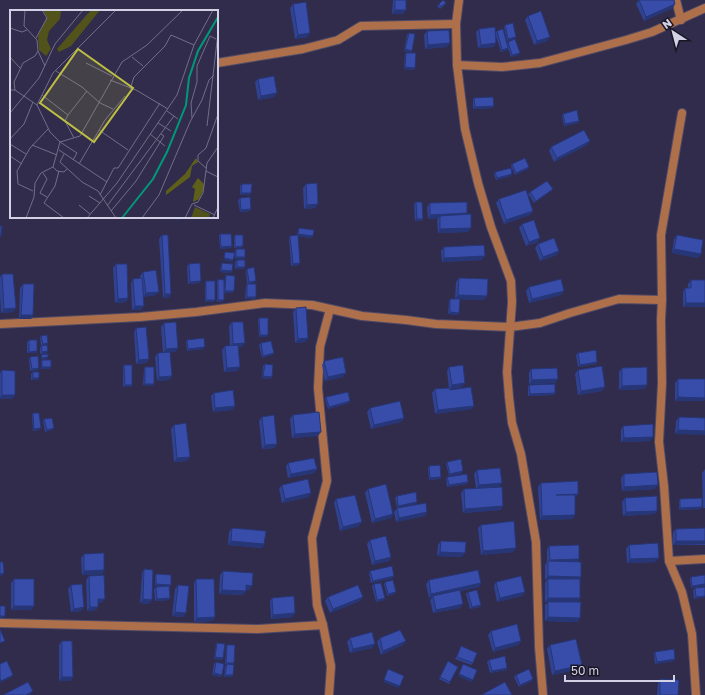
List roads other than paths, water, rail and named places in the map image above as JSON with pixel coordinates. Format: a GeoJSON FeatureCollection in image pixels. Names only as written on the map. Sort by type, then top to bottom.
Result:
{"type":"FeatureCollection","features":[{"type":"Feature","properties":{"kind":"street"},"geometry":{"type":"LineString","coordinates":[[459,0],[456,24],[457,65],[465,129],[478,183],[491,227],[511,281],[512,302],[507,372],[512,422],[521,454],[536,542],[539,647],[543,695]]}},
{"type":"Feature","properties":{"kind":"street"},"geometry":{"type":"LineString","coordinates":[[676,0],[681,20]]}},
{"type":"Feature","properties":{"kind":"street"},"geometry":{"type":"LineString","coordinates":[[457,65],[502,67],[540,63],[652,32],[705,8]]}},
{"type":"Feature","properties":{"kind":"street"},"geometry":{"type":"LineString","coordinates":[[218,63],[304,49],[338,40],[361,26],[456,24]]}},
{"type":"Feature","properties":{"kind":"street"},"geometry":{"type":"LineString","coordinates":[[682,113],[661,235],[662,383],[659,442],[664,486],[669,561],[682,592],[692,634],[696,695]]}},
{"type":"Feature","properties":{"kind":"street"},"geometry":{"type":"LineString","coordinates":[[0,324],[140,317],[196,312],[265,303],[312,305],[362,316],[436,324],[510,327],[540,323],[619,299],[662,300]]}},
{"type":"Feature","properties":{"kind":"street"},"geometry":{"type":"LineString","coordinates":[[329,695],[331,666],[323,624],[317,605],[312,538],[327,481],[318,388],[320,347],[330,309]]}},
{"type":"Feature","properties":{"kind":"street"},"geometry":{"type":"LineString","coordinates":[[669,561],[705,559]]}},
{"type":"Feature","properties":{"kind":"street"},"geometry":{"type":"LineString","coordinates":[[0,623],[258,629],[323,624]]}}]}
